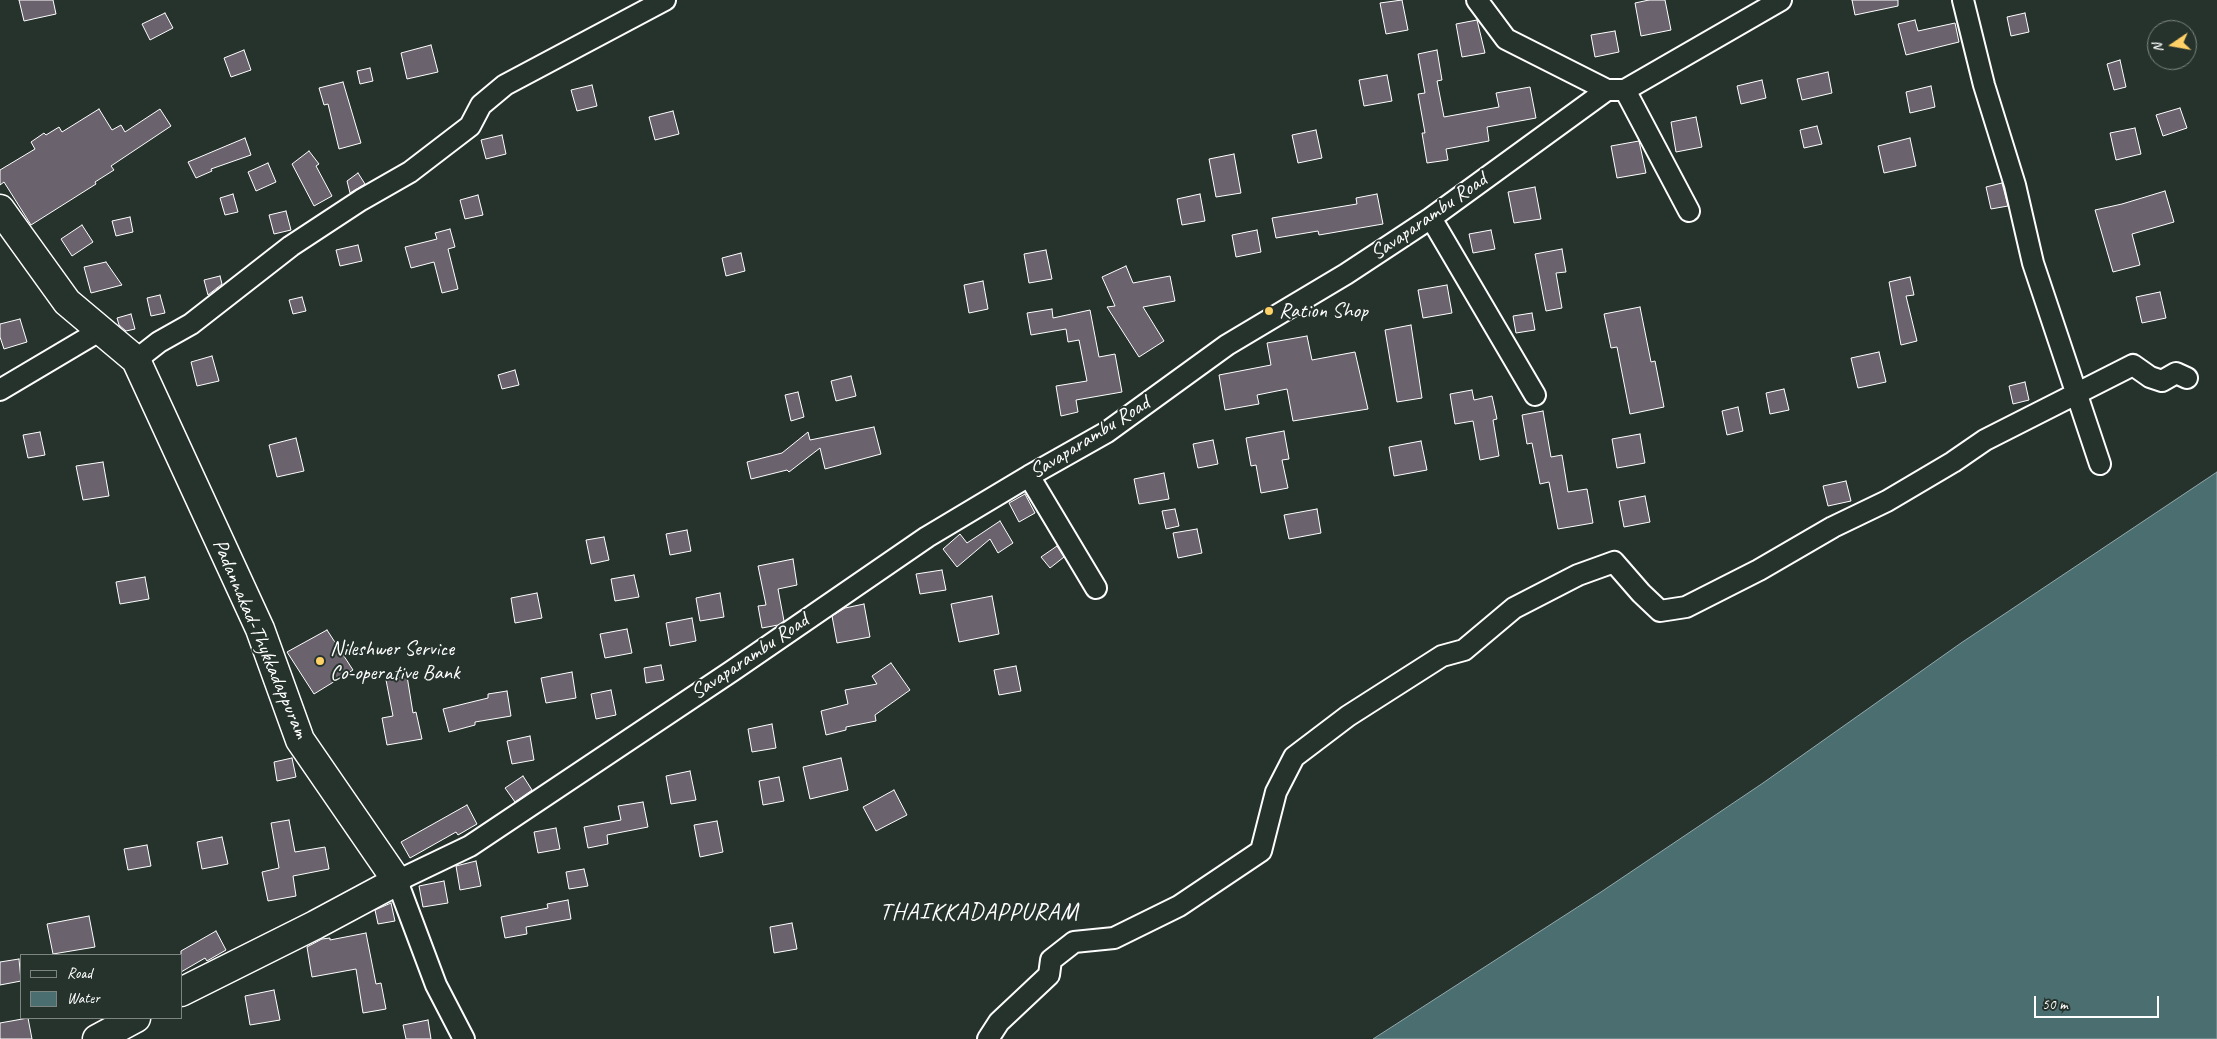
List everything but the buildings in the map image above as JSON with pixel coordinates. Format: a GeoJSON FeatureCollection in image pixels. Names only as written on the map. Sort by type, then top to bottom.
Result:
{"type":"FeatureCollection","features":[{"type":"Feature","properties":{"kind":"main road","name":"Padannakad-Thykkadappuram"},"geometry":{"type":"LineString","coordinates":[[0,208],[67,302],[136,360],[260,629],[300,740],[398,881]]}},
{"type":"Feature","properties":{"kind":"main road"},"geometry":{"type":"LineString","coordinates":[[182,992],[398,881]]}},
{"type":"Feature","properties":{"kind":"main road"},"geometry":{"type":"LineString","coordinates":[[97,1039],[134,1019]]}},
{"type":"Feature","properties":{"kind":"street"},"geometry":{"type":"LineString","coordinates":[[136,360],[160,342],[191,324],[291,246],[361,200],[410,172],[470,126],[481,105],[505,85],[665,0]]}},
{"type":"Feature","properties":{"kind":"street"},"geometry":{"type":"LineString","coordinates":[[1477,0],[1506,39],[1616,90],[1688,211]]}},
{"type":"Feature","properties":{"kind":"street","name":"Savaparambu Road"},"geometry":{"type":"LineString","coordinates":[[398,881],[470,846],[927,538],[1029,476],[1107,432],[1227,345],[1346,274],[1616,90],[1781,0]]}},
{"type":"Feature","properties":{"kind":"street"},"geometry":{"type":"LineString","coordinates":[[1963,0],[1984,85],[2015,185],[2033,263],[2100,464]]}},
{"type":"Feature","properties":{"kind":"street"},"geometry":{"type":"LineString","coordinates":[[1430,218],[1535,395]]}},
{"type":"Feature","properties":{"kind":"street"},"geometry":{"type":"LineString","coordinates":[[0,390],[100,330]]}},
{"type":"Feature","properties":{"kind":"street"},"geometry":{"type":"LineString","coordinates":[[988,1039],[999,1022],[1049,975],[1051,960],[1074,942],[1114,938],[1179,906],[1261,851],[1276,792],[1294,757],[1348,716],[1442,656],[1464,650],[1514,608],[1578,575],[1614,562],[1640,593],[1660,611],[1686,607],[1759,570],[1832,527],[1886,501],[1953,462],[1985,440],[2133,365],[2150,377],[2162,381],[2176,373],[2187,378]]}},
{"type":"Feature","properties":{"kind":"street"},"geometry":{"type":"LineString","coordinates":[[1029,476],[1096,588]]}},
{"type":"Feature","properties":{"kind":"street","name":"Padannakad-Thykkadappuram"},"geometry":{"type":"LineString","coordinates":[[398,881],[436,985],[464,1039]]}},
{"type":"Feature","properties":{"kind":"water"},"geometry":{"type":"Polygon","coordinates":[[[2217,472],[2217,1039],[1373,1039],[1601,892],[1763,783],[1961,643],[2217,472]]]}},
{"type":"Feature","properties":{"kind":"place","name":"Ration Shop"},"geometry":{"type":"Point","coordinates":[1269,311]}},
{"type":"Feature","properties":{"kind":"place","name":"Nileshwer Service Co-operative Bank"},"geometry":{"type":"Point","coordinates":[320,661]}},
{"type":"Feature","properties":{"kind":"district","name":"THAIKKADAPPURAM"},"geometry":{"type":"Point","coordinates":[979,913]}}]}
